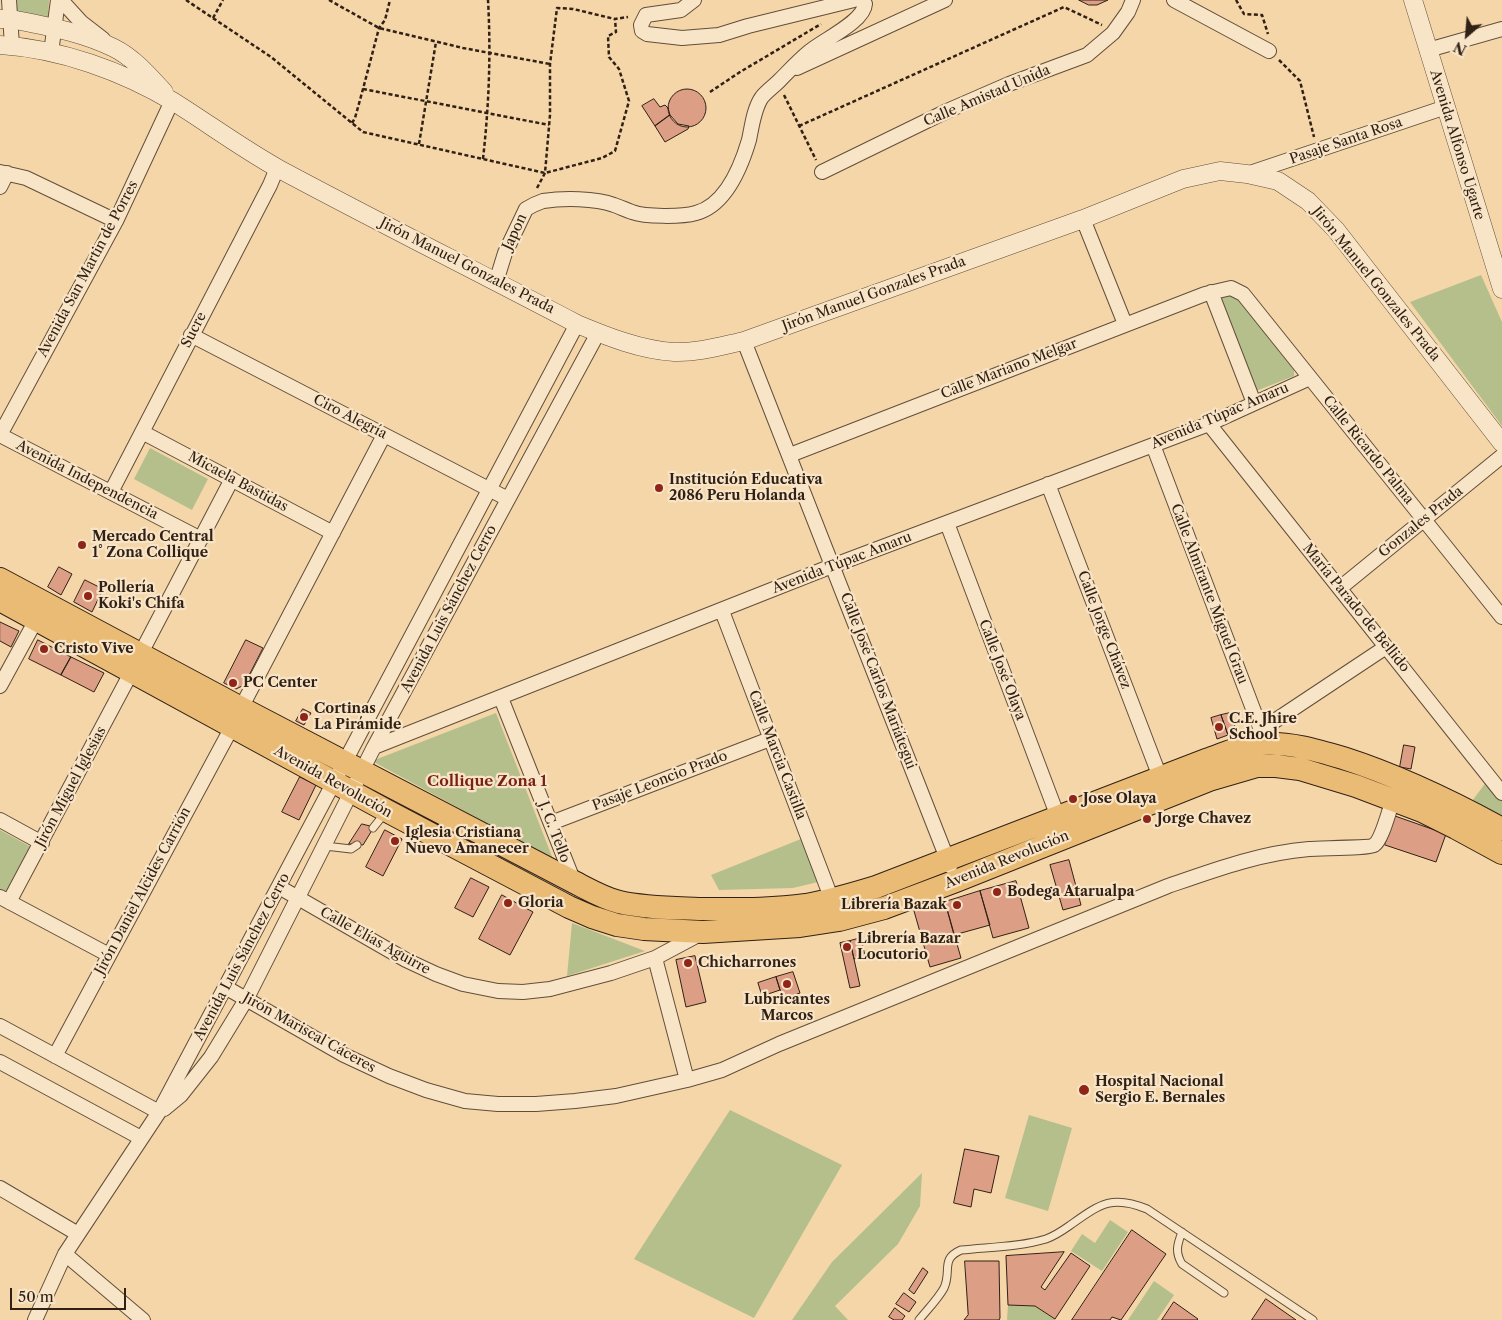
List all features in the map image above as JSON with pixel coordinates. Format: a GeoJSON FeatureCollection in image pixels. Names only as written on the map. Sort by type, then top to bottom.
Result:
{"type":"FeatureCollection","features":[{"type":"Feature","properties":{"kind":"main road","name":"Avenida Revolución"},"geometry":{"type":"LineString","coordinates":[[0,578],[136,662],[237,717],[343,787],[380,820],[569,907],[617,925],[644,929],[703,932],[770,928],[839,920],[884,908],[1209,780],[1257,766],[1300,769],[1356,786],[1456,828],[1502,853]]}},
{"type":"Feature","properties":{"kind":"main road","name":"Avenida Revolución"},"geometry":{"type":"LineString","coordinates":[[0,600],[36,620],[136,662]]}},
{"type":"Feature","properties":{"kind":"main road","name":"Avenida Revolución"},"geometry":{"type":"LineString","coordinates":[[237,717],[353,766],[600,895],[617,901],[672,908],[766,908],[805,905],[832,900],[876,887],[1229,752],[1260,737],[1278,744],[1302,747],[1358,763],[1425,789],[1502,829]]}},
{"type":"Feature","properties":{"kind":"street"},"geometry":{"type":"LineString","coordinates":[[9,0],[5,19],[6,45],[84,61],[126,76],[172,101]]}},
{"type":"Feature","properties":{"kind":"street"},"geometry":{"type":"LineString","coordinates":[[51,53],[60,0]]}},
{"type":"Feature","properties":{"kind":"street"},"geometry":{"type":"LineString","coordinates":[[60,0],[82,22],[144,70],[172,101]]}},
{"type":"Feature","properties":{"kind":"street"},"geometry":{"type":"LineString","coordinates":[[694,0],[681,10],[646,15],[641,25],[642,30],[647,34],[682,38],[719,35],[854,0]]}},
{"type":"Feature","properties":{"kind":"street"},"geometry":{"type":"LineString","coordinates":[[783,77],[809,51],[861,14],[866,8],[861,0]]}},
{"type":"Feature","properties":{"kind":"street"},"geometry":{"type":"LineString","coordinates":[[783,77],[945,0]]}},
{"type":"Feature","properties":{"kind":"street","name":"Calle Amistad Unida"},"geometry":{"type":"LineString","coordinates":[[822,172],[947,111],[1086,54],[1113,33],[1128,12],[1133,0]]}},
{"type":"Feature","properties":{"kind":"street"},"geometry":{"type":"LineString","coordinates":[[1174,0],[1269,51]]}},
{"type":"Feature","properties":{"kind":"street","name":"Avenida Alfonso Ugarte"},"geometry":{"type":"LineString","coordinates":[[1413,0],[1501,283]]}},
{"type":"Feature","properties":{"kind":"street"},"geometry":{"type":"LineString","coordinates":[[5,19],[80,34],[116,49]]}},
{"type":"Feature","properties":{"kind":"street"},"geometry":{"type":"LineString","coordinates":[[1428,50],[1502,29]]}},
{"type":"Feature","properties":{"kind":"street","name":"Japon"},"geometry":{"type":"LineString","coordinates":[[496,282],[505,253],[526,209],[541,202],[551,200],[602,202],[615,205],[633,213],[668,216],[695,214],[710,207],[720,198],[732,182],[748,142],[756,110],[762,97],[783,77]]}},
{"type":"Feature","properties":{"kind":"street","name":"Jirón Manuel Gonzales Prada"},"geometry":{"type":"LineString","coordinates":[[172,101],[277,168],[577,324],[598,333],[654,349],[675,352],[696,351],[744,341],[1083,219],[1183,178],[1220,171],[1247,174],[1278,181],[1308,201],[1331,224],[1502,443]]}},
{"type":"Feature","properties":{"kind":"street","name":"Avenida San Martin de Porres"},"geometry":{"type":"LineString","coordinates":[[0,435],[116,221],[172,101]]}},
{"type":"Feature","properties":{"kind":"street","name":"Pasaje Santa Rosa"},"geometry":{"type":"LineString","coordinates":[[1247,174],[1446,107]]}},
{"type":"Feature","properties":{"kind":"street","name":"Sucre"},"geometry":{"type":"LineString","coordinates":[[111,492],[270,185],[277,168]]}},
{"type":"Feature","properties":{"kind":"street"},"geometry":{"type":"LineString","coordinates":[[0,187],[4,173],[26,178],[116,221]]}},
{"type":"Feature","properties":{"kind":"street"},"geometry":{"type":"LineString","coordinates":[[1083,219],[1125,324]]}},
{"type":"Feature","properties":{"kind":"street","name":"Calle Mariano Melgar"},"geometry":{"type":"LineString","coordinates":[[790,455],[1125,324],[1211,292],[1231,288]]}},
{"type":"Feature","properties":{"kind":"street","name":"Calle Ricardo Palma"},"geometry":{"type":"LineString","coordinates":[[1231,288],[1243,294],[1502,617]]}},
{"type":"Feature","properties":{"kind":"street"},"geometry":{"type":"LineString","coordinates":[[1211,292],[1254,403]]}},
{"type":"Feature","properties":{"kind":"street","name":"Avenida Luis Sánchez Cerro"},"geometry":{"type":"LineString","coordinates":[[35,1320],[65,1254],[159,1112],[279,887],[343,787],[488,490],[577,324]]}},
{"type":"Feature","properties":{"kind":"street","name":"Avenida Luis Sánchez Cerro"},"geometry":{"type":"LineString","coordinates":[[159,1112],[181,1095],[211,1057],[247,998],[325,846],[343,787],[353,766],[374,747],[598,333]]}},
{"type":"Feature","properties":{"kind":"street","name":"Ciro Alegría"},"geometry":{"type":"LineString","coordinates":[[191,335],[508,499]]}},
{"type":"Feature","properties":{"kind":"street","name":"Calle José Carlos Mariátegui"},"geometry":{"type":"LineString","coordinates":[[744,341],[956,881]]}},
{"type":"Feature","properties":{"kind":"street","name":"Avenida Túpac Amaru"},"geometry":{"type":"LineString","coordinates":[[374,747],[832,566],[1209,424],[1310,378]]}},
{"type":"Feature","properties":{"kind":"street","name":"María Parado de Bellido"},"geometry":{"type":"LineString","coordinates":[[1209,424],[1502,793]]}},
{"type":"Feature","properties":{"kind":"street","name":"Micaela Bastidas"},"geometry":{"type":"LineString","coordinates":[[142,432],[333,532]]}},
{"type":"Feature","properties":{"kind":"street","name":"Avenida Independencia"},"geometry":{"type":"LineString","coordinates":[[0,435],[201,539]]}},
{"type":"Feature","properties":{"kind":"street","name":"Jirón Daniel Alcides Carrión"},"geometry":{"type":"LineString","coordinates":[[55,1056],[237,717],[384,435]]}},
{"type":"Feature","properties":{"kind":"street","name":"Calle Almirante Miguel Grau"},"geometry":{"type":"LineString","coordinates":[[1153,445],[1260,737]]}},
{"type":"Feature","properties":{"kind":"street","name":"Gonzales Prada"},"geometry":{"type":"LineString","coordinates":[[1340,588],[1502,456]]}},
{"type":"Feature","properties":{"kind":"street","name":"Jirón Miguel Iglesias"},"geometry":{"type":"LineString","coordinates":[[5,900],[42,843],[232,479]]}},
{"type":"Feature","properties":{"kind":"street","name":"Calle Jorge Chávez"},"geometry":{"type":"LineString","coordinates":[[1048,484],[1160,777]]}},
{"type":"Feature","properties":{"kind":"street","name":"Calle José Olaya"},"geometry":{"type":"LineString","coordinates":[[947,523],[1058,816]]}},
{"type":"Feature","properties":{"kind":"street","name":"Calle Marcia Castilla"},"geometry":{"type":"LineString","coordinates":[[722,611],[832,900]]}},
{"type":"Feature","properties":{"kind":"street"},"geometry":{"type":"LineString","coordinates":[[0,686],[36,620]]}},
{"type":"Feature","properties":{"kind":"street"},"geometry":{"type":"LineString","coordinates":[[1260,737],[1386,647]]}},
{"type":"Feature","properties":{"kind":"street","name":"J. C. Tello"},"geometry":{"type":"LineString","coordinates":[[501,698],[574,882]]}},
{"type":"Feature","properties":{"kind":"street","name":"Pasaje Leoncio Prado"},"geometry":{"type":"LineString","coordinates":[[551,823],[770,738]]}},
{"type":"Feature","properties":{"kind":"street","name":"Jirón Mariscal Cáceres"},"geometry":{"type":"LineString","coordinates":[[225,986],[344,1055],[371,1068],[426,1090],[465,1101],[498,1104],[536,1104],[616,1096],[722,1070],[778,1044],[1168,886],[1243,861],[1306,849],[1364,848],[1373,846],[1378,840],[1392,800]]}},
{"type":"Feature","properties":{"kind":"street"},"geometry":{"type":"LineString","coordinates":[[0,820],[42,843]]}},
{"type":"Feature","properties":{"kind":"street","name":"Calle Elías Aguirre"},"geometry":{"type":"LineString","coordinates":[[279,887],[406,960],[429,971],[464,984],[498,991],[523,992],[550,989],[611,973],[655,958],[703,932]]}},
{"type":"Feature","properties":{"kind":"street"},"geometry":{"type":"LineString","coordinates":[[5,900],[109,955]]}},
{"type":"Feature","properties":{"kind":"street"},"geometry":{"type":"LineString","coordinates":[[655,958],[687,1080]]}},
{"type":"Feature","properties":{"kind":"street"},"geometry":{"type":"LineString","coordinates":[[0,1026],[159,1112]]}},
{"type":"Feature","properties":{"kind":"street"},"geometry":{"type":"LineString","coordinates":[[0,1062],[141,1138]]}},
{"type":"Feature","properties":{"kind":"street"},"geometry":{"type":"LineString","coordinates":[[0,1188],[78,1234]]}},
{"type":"Feature","properties":{"kind":"street"},"geometry":{"type":"LineString","coordinates":[[65,1254],[143,1320]]}},
{"type":"Feature","properties":{"kind":"lane"},"geometry":{"type":"LineString","coordinates":[[325,846],[351,849],[357,845]]}},
{"type":"Feature","properties":{"kind":"lane"},"geometry":{"type":"LineString","coordinates":[[919,1320],[943,1289],[947,1280],[947,1264],[952,1254],[961,1250],[1047,1239],[1093,1210],[1110,1202],[1130,1202],[1147,1209],[1313,1320]]}},
{"type":"Feature","properties":{"kind":"lane"},"geometry":{"type":"LineString","coordinates":[[1182,1232],[1176,1246],[1176,1252],[1182,1264],[1224,1293]]}},
{"type":"Feature","properties":{"kind":"path"},"geometry":{"type":"LineString","coordinates":[[186,0],[271,57],[363,132],[545,173],[602,158],[614,151],[629,101],[618,69],[608,57],[608,36],[616,32],[615,19]]}},
{"type":"Feature","properties":{"kind":"path"},"geometry":{"type":"LineString","coordinates":[[213,18],[223,0]]}},
{"type":"Feature","properties":{"kind":"path"},"geometry":{"type":"LineString","coordinates":[[329,0],[379,28],[491,54],[550,64]]}},
{"type":"Feature","properties":{"kind":"path"},"geometry":{"type":"LineString","coordinates":[[352,123],[355,118],[379,28],[385,20],[390,0]]}},
{"type":"Feature","properties":{"kind":"path"},"geometry":{"type":"LineString","coordinates":[[483,159],[488,114],[491,54],[488,0]]}},
{"type":"Feature","properties":{"kind":"path"},"geometry":{"type":"LineString","coordinates":[[1236,0],[1244,14],[1262,15],[1269,38],[1269,51],[1300,81],[1318,150]]}},
{"type":"Feature","properties":{"kind":"path"},"geometry":{"type":"LineString","coordinates":[[800,126],[1064,7],[1106,26],[1113,33]]}},
{"type":"Feature","properties":{"kind":"path"},"geometry":{"type":"LineString","coordinates":[[526,209],[545,173],[549,125],[550,64],[557,8],[573,9],[615,19],[646,15]]}},
{"type":"Feature","properties":{"kind":"path"},"geometry":{"type":"LineString","coordinates":[[710,92],[821,24]]}},
{"type":"Feature","properties":{"kind":"path"},"geometry":{"type":"LineString","coordinates":[[419,144],[436,42]]}},
{"type":"Feature","properties":{"kind":"path"},"geometry":{"type":"LineString","coordinates":[[783,77],[800,126],[822,172]]}},
{"type":"Feature","properties":{"kind":"path"},"geometry":{"type":"LineString","coordinates":[[363,89],[549,125]]}},
{"type":"Feature","properties":{"kind":"green space"},"geometry":{"type":"Polygon","coordinates":[[[15,0],[49,0],[48,20],[16,14],[15,0]]]}},
{"type":"Feature","properties":{"kind":"green space"},"geometry":{"type":"Polygon","coordinates":[[[1481,275],[1502,322],[1502,426],[1410,302],[1481,275]]]}},
{"type":"Feature","properties":{"kind":"green space"},"geometry":{"type":"Polygon","coordinates":[[[1226,293],[1243,301],[1294,369],[1294,376],[1256,391],[1216,296],[1226,293]]]}},
{"type":"Feature","properties":{"kind":"green space"},"geometry":{"type":"Polygon","coordinates":[[[150,448],[208,479],[192,510],[134,479],[150,448]]]}},
{"type":"Feature","properties":{"kind":"green space"},"geometry":{"type":"Polygon","coordinates":[[[496,713],[553,859],[372,761],[496,713]]]}},
{"type":"Feature","properties":{"kind":"green space"},"geometry":{"type":"Polygon","coordinates":[[[1487,781],[1502,800],[1502,815],[1472,801],[1487,781]]]}},
{"type":"Feature","properties":{"kind":"green space"},"geometry":{"type":"Polygon","coordinates":[[[0,830],[31,847],[6,892],[0,889],[0,830]]]}},
{"type":"Feature","properties":{"kind":"green space"},"geometry":{"type":"Polygon","coordinates":[[[801,839],[818,882],[793,888],[719,890],[711,875],[801,839]]]}},
{"type":"Feature","properties":{"kind":"green space"},"geometry":{"type":"Polygon","coordinates":[[[572,923],[645,951],[567,976],[572,923]]]}},
{"type":"Feature","properties":{"kind":"green space"},"geometry":{"type":"Polygon","coordinates":[[[730,1110],[842,1165],[754,1318],[634,1259],[730,1110]]]}},
{"type":"Feature","properties":{"kind":"green space"},"geometry":{"type":"Polygon","coordinates":[[[1029,1115],[1072,1128],[1048,1211],[1005,1198],[1029,1115]]]}},
{"type":"Feature","properties":{"kind":"green space"},"geometry":{"type":"Polygon","coordinates":[[[922,1173],[920,1206],[898,1244],[835,1306],[848,1320],[792,1320],[832,1262],[922,1173]]]}},
{"type":"Feature","properties":{"kind":"green space"},"geometry":{"type":"Polygon","coordinates":[[[1110,1220],[1128,1232],[1102,1271],[1071,1251],[1082,1234],[1095,1243],[1110,1220]]]}},
{"type":"Feature","properties":{"kind":"green space"},"geometry":{"type":"Polygon","coordinates":[[[1154,1281],[1174,1295],[1157,1320],[1128,1320],[1154,1281]]]}},
{"type":"Feature","properties":{"kind":"green space"},"geometry":{"type":"Polygon","coordinates":[[[1008,1305],[1035,1306],[1056,1320],[1007,1320],[1008,1305]]]}},
{"type":"Feature","properties":{"kind":"building"},"geometry":{"type":"Polygon","coordinates":[[[1079,0],[1108,0],[1097,5],[1089,5],[1079,0]]]}},
{"type":"Feature","properties":{"kind":"building"},"geometry":{"type":"Polygon","coordinates":[[[687,89],[700,95],[706,108],[700,121],[687,127],[674,121],[668,108],[674,95],[687,89]]]}},
{"type":"Feature","properties":{"kind":"building"},"geometry":{"type":"Polygon","coordinates":[[[654,99],[660,107],[665,105],[668,108],[670,115],[655,126],[642,106],[654,99]]]}},
{"type":"Feature","properties":{"kind":"building"},"geometry":{"type":"Polygon","coordinates":[[[670,115],[678,124],[689,126],[688,129],[665,142],[655,126],[670,115]]]}},
{"type":"Feature","properties":{"kind":"building"},"geometry":{"type":"Polygon","coordinates":[[[59,567],[72,574],[61,595],[48,587],[59,567]]]}},
{"type":"Feature","properties":{"kind":"building","name":"Pollería Koki's Chifa"},"geometry":{"type":"Polygon","coordinates":[[[85,580],[103,589],[92,612],[74,602],[85,580]]]}},
{"type":"Feature","properties":{"kind":"building"},"geometry":{"type":"Polygon","coordinates":[[[0,622],[19,631],[11,647],[0,641],[0,622]]]}},
{"type":"Feature","properties":{"kind":"building"},"geometry":{"type":"Polygon","coordinates":[[[38,640],[71,657],[61,675],[29,659],[38,640]]]}},
{"type":"Feature","properties":{"kind":"building"},"geometry":{"type":"Polygon","coordinates":[[[246,640],[263,648],[244,685],[236,689],[224,683],[246,640]]]}},
{"type":"Feature","properties":{"kind":"building"},"geometry":{"type":"Polygon","coordinates":[[[71,657],[104,673],[94,692],[61,675],[71,657]]]}},
{"type":"Feature","properties":{"kind":"building","name":"Cortinas La Pirámide"},"geometry":{"type":"Polygon","coordinates":[[[303,709],[311,713],[304,725],[296,721],[303,709]]]}},
{"type":"Feature","properties":{"kind":"building"},"geometry":{"type":"Polygon","coordinates":[[[1230,713],[1237,732],[1228,735],[1221,715],[1230,713]]]}},
{"type":"Feature","properties":{"kind":"building","name":"C.E. Jhire School"},"geometry":{"type":"Polygon","coordinates":[[[1221,715],[1228,735],[1217,739],[1211,718],[1221,715]]]}},
{"type":"Feature","properties":{"kind":"building"},"geometry":{"type":"Polygon","coordinates":[[[1404,745],[1415,747],[1411,769],[1400,767],[1404,745]]]}},
{"type":"Feature","properties":{"kind":"building"},"geometry":{"type":"Polygon","coordinates":[[[300,777],[316,785],[299,820],[282,812],[300,777]]]}},
{"type":"Feature","properties":{"kind":"building"},"geometry":{"type":"Polygon","coordinates":[[[1395,816],[1446,834],[1436,862],[1385,845],[1395,816]]]}},
{"type":"Feature","properties":{"kind":"building"},"geometry":{"type":"Polygon","coordinates":[[[362,824],[374,827],[363,845],[349,844],[362,824]]]}},
{"type":"Feature","properties":{"kind":"building"},"geometry":{"type":"Polygon","coordinates":[[[385,830],[402,839],[383,876],[366,867],[385,830]]]}},
{"type":"Feature","properties":{"kind":"building"},"geometry":{"type":"Polygon","coordinates":[[[1069,860],[1081,905],[1063,910],[1050,865],[1069,860]]]}},
{"type":"Feature","properties":{"kind":"building"},"geometry":{"type":"Polygon","coordinates":[[[471,878],[489,887],[473,917],[455,908],[471,878]]]}},
{"type":"Feature","properties":{"kind":"building"},"geometry":{"type":"Polygon","coordinates":[[[1016,881],[1029,928],[993,938],[980,891],[1016,881]]]}},
{"type":"Feature","properties":{"kind":"building"},"geometry":{"type":"Polygon","coordinates":[[[980,891],[990,925],[954,935],[945,902],[980,891]]]}},
{"type":"Feature","properties":{"kind":"building"},"geometry":{"type":"Polygon","coordinates":[[[502,895],[533,912],[510,955],[479,939],[502,895]]]}},
{"type":"Feature","properties":{"kind":"building"},"geometry":{"type":"Polygon","coordinates":[[[945,902],[961,958],[930,967],[914,911],[945,902]]]}},
{"type":"Feature","properties":{"kind":"building"},"geometry":{"type":"Polygon","coordinates":[[[861,938],[865,956],[854,959],[850,941],[861,938]]]}},
{"type":"Feature","properties":{"kind":"building"},"geometry":{"type":"Polygon","coordinates":[[[850,941],[860,986],[850,988],[840,943],[850,941]]]}},
{"type":"Feature","properties":{"kind":"building"},"geometry":{"type":"Polygon","coordinates":[[[695,956],[706,1002],[686,1007],[676,960],[695,956]]]}},
{"type":"Feature","properties":{"kind":"building","name":"Lubricantes Marcos"},"geometry":{"type":"Polygon","coordinates":[[[793,972],[800,993],[783,999],[776,977],[793,972]]]}},
{"type":"Feature","properties":{"kind":"building"},"geometry":{"type":"Polygon","coordinates":[[[776,977],[780,990],[762,996],[758,983],[776,977]]]}},
{"type":"Feature","properties":{"kind":"building"},"geometry":{"type":"Polygon","coordinates":[[[965,1149],[999,1156],[991,1193],[974,1189],[971,1207],[954,1203],[965,1149]]]}},
{"type":"Feature","properties":{"kind":"building"},"geometry":{"type":"Polygon","coordinates":[[[1132,1230],[1166,1254],[1121,1320],[1112,1317],[1110,1320],[1072,1320],[1132,1230]]]}},
{"type":"Feature","properties":{"kind":"building"},"geometry":{"type":"Polygon","coordinates":[[[1064,1252],[1041,1287],[1045,1290],[1071,1253],[1090,1266],[1055,1319],[1035,1306],[1008,1305],[1006,1256],[1064,1252]]]}},
{"type":"Feature","properties":{"kind":"building"},"geometry":{"type":"Polygon","coordinates":[[[965,1261],[999,1261],[999,1320],[964,1320],[968,1315],[965,1261]]]}},
{"type":"Feature","properties":{"kind":"building"},"geometry":{"type":"Polygon","coordinates":[[[923,1268],[928,1272],[914,1294],[909,1290],[923,1268]]]}},
{"type":"Feature","properties":{"kind":"building"},"geometry":{"type":"Polygon","coordinates":[[[904,1293],[916,1302],[909,1312],[896,1304],[904,1293]]]}},
{"type":"Feature","properties":{"kind":"building"},"geometry":{"type":"Polygon","coordinates":[[[1266,1299],[1296,1320],[1252,1320],[1266,1299]]]}},
{"type":"Feature","properties":{"kind":"building"},"geometry":{"type":"Polygon","coordinates":[[[1174,1302],[1198,1319],[1162,1320],[1174,1302]]]}},
{"type":"Feature","properties":{"kind":"building"},"geometry":{"type":"Polygon","coordinates":[[[895,1308],[905,1316],[902,1320],[894,1320],[889,1317],[895,1308]]]}},
{"type":"Feature","properties":{"kind":"place","name":"Institución Educativa 2086 Peru Holanda"},"geometry":{"type":"Point","coordinates":[659,488]}},
{"type":"Feature","properties":{"kind":"place","name":"Mercado Central 1° Zona Collique"},"geometry":{"type":"Point","coordinates":[82,545]}},
{"type":"Feature","properties":{"kind":"place","name":"Pollería Koki's Chifa"},"geometry":{"type":"Point","coordinates":[88,596]}},
{"type":"Feature","properties":{"kind":"place","name":"Cristo Vive"},"geometry":{"type":"Point","coordinates":[44,649]}},
{"type":"Feature","properties":{"kind":"place","name":"PC Center"},"geometry":{"type":"Point","coordinates":[233,683]}},
{"type":"Feature","properties":{"kind":"place","name":"Cortinas La Pirámide"},"geometry":{"type":"Point","coordinates":[304,717]}},
{"type":"Feature","properties":{"kind":"place","name":"C.E. Jhire School"},"geometry":{"type":"Point","coordinates":[1219,727]}},
{"type":"Feature","properties":{"kind":"place","name":"Jose Olaya"},"geometry":{"type":"Point","coordinates":[1073,799]}},
{"type":"Feature","properties":{"kind":"place","name":"Jorge Chavez"},"geometry":{"type":"Point","coordinates":[1147,819]}},
{"type":"Feature","properties":{"kind":"place","name":"Iglesia Cristiana Nuevo Amanecer"},"geometry":{"type":"Point","coordinates":[395,841]}},
{"type":"Feature","properties":{"kind":"place","name":"Bodega Atarualpa"},"geometry":{"type":"Point","coordinates":[997,892]}},
{"type":"Feature","properties":{"kind":"place","name":"Gloria"},"geometry":{"type":"Point","coordinates":[508,903]}},
{"type":"Feature","properties":{"kind":"place","name":"Librería Bazak"},"geometry":{"type":"Point","coordinates":[957,905]}},
{"type":"Feature","properties":{"kind":"place","name":"Librería Bazar Locutorio"},"geometry":{"type":"Point","coordinates":[847,947]}},
{"type":"Feature","properties":{"kind":"place","name":"Chicharrones"},"geometry":{"type":"Point","coordinates":[688,963]}},
{"type":"Feature","properties":{"kind":"place","name":"Lubricantes Marcos"},"geometry":{"type":"Point","coordinates":[787,984]}},
{"type":"Feature","properties":{"kind":"place","name":"Hospital Nacional Sergio E. Bernales"},"geometry":{"type":"Point","coordinates":[1084,1090]}},
{"type":"Feature","properties":{"kind":"district","name":"Collique Zona 1"},"geometry":{"type":"Point","coordinates":[487,782]}}]}
